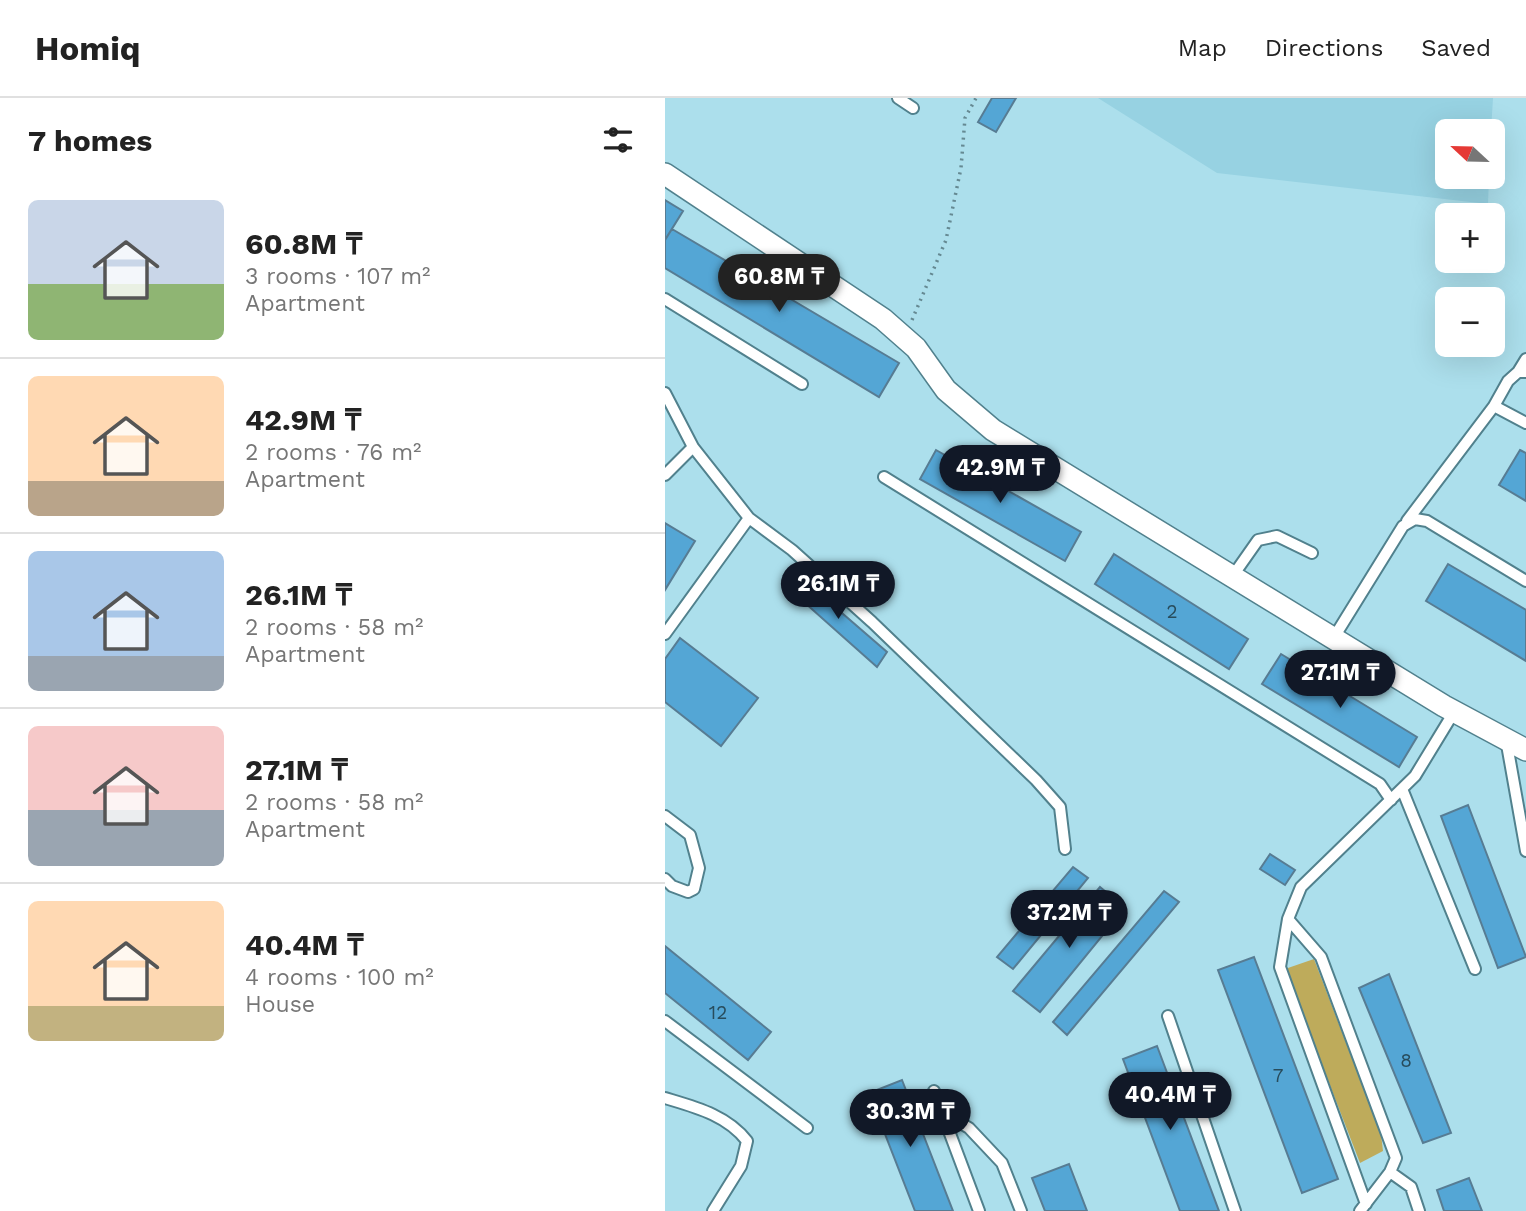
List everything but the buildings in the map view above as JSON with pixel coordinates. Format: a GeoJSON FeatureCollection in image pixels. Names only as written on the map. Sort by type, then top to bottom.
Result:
{"type":"FeatureCollection","features":[{"type":"Feature","properties":{"kind":"street"},"geometry":{"type":"LineString","coordinates":[[665,174],[883,319],[916,348],[946,390],[993,430],[1454,712],[1526,750]]}},
{"type":"Feature","properties":{"kind":"lane"},"geometry":{"type":"LineString","coordinates":[[898,98],[913,108]]}},
{"type":"Feature","properties":{"kind":"lane"},"geometry":{"type":"LineString","coordinates":[[665,299],[802,384]]}},
{"type":"Feature","properties":{"kind":"lane"},"geometry":{"type":"LineString","coordinates":[[1333,639],[1403,526],[1494,406],[1508,381],[1522,372],[1526,359]]}},
{"type":"Feature","properties":{"kind":"lane"},"geometry":{"type":"LineString","coordinates":[[665,393],[693,447],[749,518],[792,550],[872,622],[1036,780],[1060,807],[1065,849]]}},
{"type":"Feature","properties":{"kind":"lane"},"geometry":{"type":"LineString","coordinates":[[1494,406],[1526,424]]}},
{"type":"Feature","properties":{"kind":"lane"},"geometry":{"type":"LineString","coordinates":[[665,475],[693,447]]}},
{"type":"Feature","properties":{"kind":"lane"},"geometry":{"type":"LineString","coordinates":[[884,477],[1380,784],[1391,800]]}},
{"type":"Feature","properties":{"kind":"lane"},"geometry":{"type":"LineString","coordinates":[[665,634],[749,518]]}},
{"type":"Feature","properties":{"kind":"lane"},"geometry":{"type":"LineString","coordinates":[[1403,526],[1415,519],[1427,521],[1526,581]]}},
{"type":"Feature","properties":{"kind":"lane"},"geometry":{"type":"LineString","coordinates":[[1233,577],[1258,540],[1277,536],[1312,553]]}},
{"type":"Feature","properties":{"kind":"lane"},"geometry":{"type":"LineString","coordinates":[[1363,1208],[1280,967],[1288,919],[1301,887],[1415,776],[1454,712]]}},
{"type":"Feature","properties":{"kind":"lane"},"geometry":{"type":"LineString","coordinates":[[1506,739],[1526,851]]}},
{"type":"Feature","properties":{"kind":"lane"},"geometry":{"type":"LineString","coordinates":[[1402,789],[1475,969]]}},
{"type":"Feature","properties":{"kind":"lane"},"geometry":{"type":"LineString","coordinates":[[665,816],[690,835],[699,868],[699,878],[694,888],[688,892],[672,886],[665,879]]}},
{"type":"Feature","properties":{"kind":"lane"},"geometry":{"type":"LineString","coordinates":[[1288,919],[1321,957],[1396,1158],[1390,1172],[1363,1208]]}},
{"type":"Feature","properties":{"kind":"lane"},"geometry":{"type":"LineString","coordinates":[[1168,1016],[1235,1211]]}},
{"type":"Feature","properties":{"kind":"lane"},"geometry":{"type":"LineString","coordinates":[[665,1021],[807,1128]]}},
{"type":"Feature","properties":{"kind":"lane"},"geometry":{"type":"LineString","coordinates":[[934,1091],[979,1211]]}},
{"type":"Feature","properties":{"kind":"lane"},"geometry":{"type":"LineString","coordinates":[[665,1098],[726,1120],[739,1130],[747,1141],[741,1166],[713,1211]]}},
{"type":"Feature","properties":{"kind":"lane"},"geometry":{"type":"LineString","coordinates":[[942,1112],[969,1128],[1002,1163],[1021,1211]]}},
{"type":"Feature","properties":{"kind":"lane"},"geometry":{"type":"LineString","coordinates":[[1390,1172],[1411,1187],[1419,1211]]}},
{"type":"Feature","properties":{"kind":"path"},"geometry":{"type":"LineString","coordinates":[[904,338],[946,240],[961,168],[965,118],[976,98]]}},
{"type":"Feature","properties":{"kind":"shaded area"},"geometry":{"type":"Polygon","coordinates":[[[1098,98],[1493,98],[1492,119],[1435,119],[1435,189],[1489,189],[1488,203],[1217,173],[1098,98]]]}},
{"type":"Feature","properties":{"kind":"shaded area"},"geometry":{"type":"Polygon","coordinates":[[[1314,959],[1381,1134],[1383,1151],[1360,1163],[1285,969],[1314,959]]]}}]}
